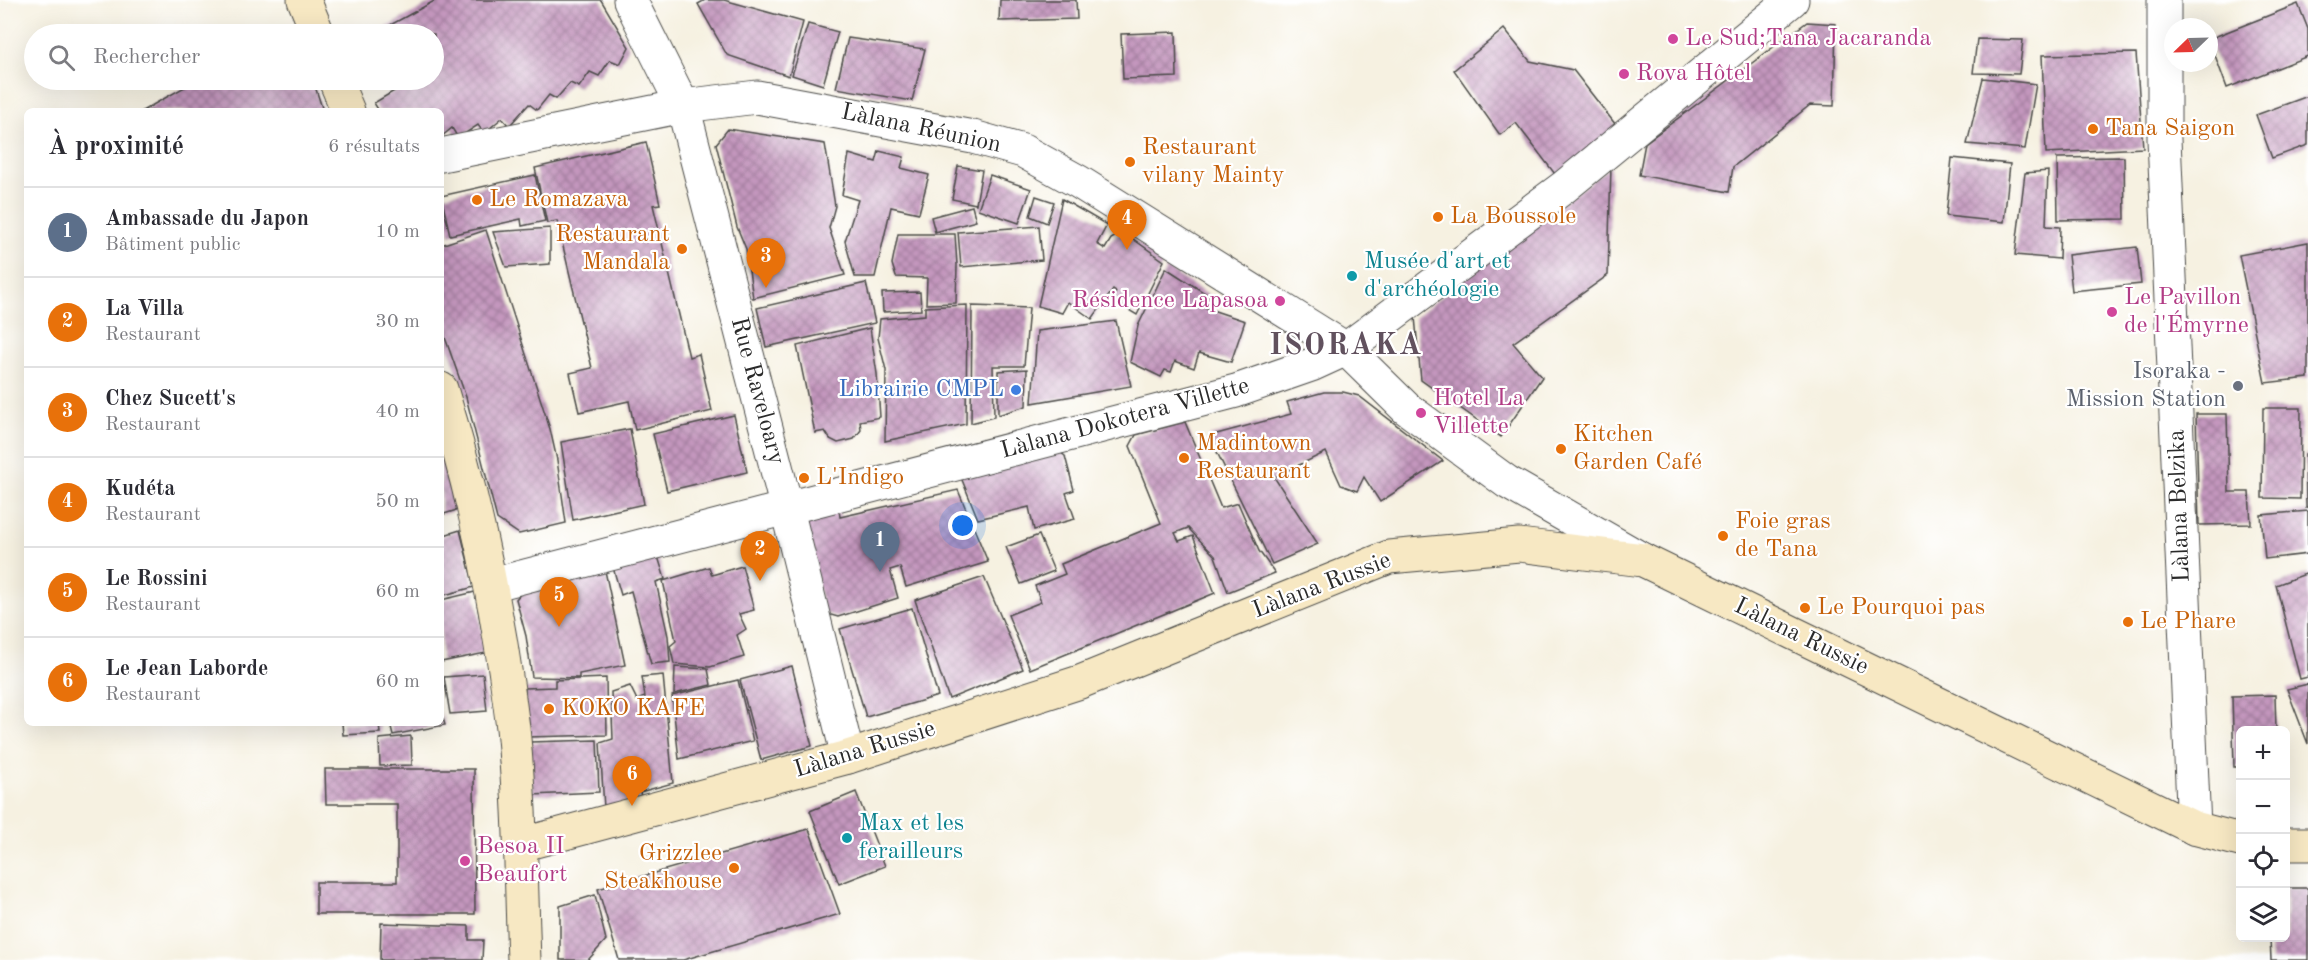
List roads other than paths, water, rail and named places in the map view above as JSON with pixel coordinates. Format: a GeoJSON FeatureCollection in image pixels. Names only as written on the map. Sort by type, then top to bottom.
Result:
{"type":"FeatureCollection","features":[{"type":"Feature","properties":{"kind":"street"},"geometry":{"type":"LineString","coordinates":[[304,0],[314,24]]}},
{"type":"Feature","properties":{"kind":"street","name":"Rue Raveloary"},"geometry":{"type":"LineString","coordinates":[[630,0],[682,106],[787,509],[848,757]]}},
{"type":"Feature","properties":{"kind":"street","name":"Làlana Dokotera Villette"},"geometry":{"type":"LineString","coordinates":[[491,585],[1236,391],[1311,365],[1346,349],[1564,187],[1792,0]]}},
{"type":"Feature","properties":{"kind":"street","name":"Làlana Belzika"},"geometry":{"type":"LineString","coordinates":[[2157,1],[2194,828]]}},
{"type":"Feature","properties":{"kind":"street"},"geometry":{"type":"LineString","coordinates":[[339,90],[347,108]]}},
{"type":"Feature","properties":{"kind":"street","name":"Làlana Réunion"},"geometry":{"type":"LineString","coordinates":[[444,155],[682,106],[757,97],[974,137],[1023,151],[1078,182],[1346,349],[1406,408],[1507,483],[1643,560]]}},
{"type":"Feature","properties":{"kind":"street"},"geometry":{"type":"LineString","coordinates":[[444,401],[491,585],[513,729],[524,960]]}},
{"type":"Feature","properties":{"kind":"street","name":"Làlana Russie"},"geometry":{"type":"LineString","coordinates":[[520,844],[848,757],[1080,682],[1389,557],[1519,545],[1643,560],[2194,828],[2236,839]]}},
{"type":"Feature","properties":{"kind":"street"},"geometry":{"type":"LineString","coordinates":[[2290,844],[2308,844]]}},
{"type":"Feature","properties":{"kind":"place","name":"Le Sud;Tana Jacaranda"},"geometry":{"type":"Point","coordinates":[1673,39]}},
{"type":"Feature","properties":{"kind":"place","name":"Rova Hôtel"},"geometry":{"type":"Point","coordinates":[1624,74]}},
{"type":"Feature","properties":{"kind":"place","name":"Tana Saigon"},"geometry":{"type":"Point","coordinates":[2093,129]}},
{"type":"Feature","properties":{"kind":"place","name":"Restaurant vilany Mainty"},"geometry":{"type":"Point","coordinates":[1130,162]}},
{"type":"Feature","properties":{"kind":"place","name":"Le Romazava"},"geometry":{"type":"Point","coordinates":[477,200]}},
{"type":"Feature","properties":{"kind":"place","name":"La Boussole"},"geometry":{"type":"Point","coordinates":[1438,217]}},
{"type":"Feature","properties":{"kind":"place","name":"Restaurant Mandala"},"geometry":{"type":"Point","coordinates":[682,249]}},
{"type":"Feature","properties":{"kind":"place","name":"Kudéta"},"geometry":{"type":"Point","coordinates":[1127,250]}},
{"type":"Feature","properties":{"kind":"place","name":"Musée d'art et d'archéologie"},"geometry":{"type":"Point","coordinates":[1352,276]}},
{"type":"Feature","properties":{"kind":"place","name":"Chez Sucett's"},"geometry":{"type":"Point","coordinates":[766,288]}},
{"type":"Feature","properties":{"kind":"place","name":"Résidence Lapasoa"},"geometry":{"type":"Point","coordinates":[1280,301]}},
{"type":"Feature","properties":{"kind":"place","name":"Le Pavillon de l'Émyrne"},"geometry":{"type":"Point","coordinates":[2112,312]}},
{"type":"Feature","properties":{"kind":"place","name":"Isoraka - Mission Station"},"geometry":{"type":"Point","coordinates":[2238,386]}},
{"type":"Feature","properties":{"kind":"place","name":"Librairie CMPL"},"geometry":{"type":"Point","coordinates":[1016,390]}},
{"type":"Feature","properties":{"kind":"place","name":"Hotel La Villette"},"geometry":{"type":"Point","coordinates":[1421,413]}},
{"type":"Feature","properties":{"kind":"place","name":"Kitchen Garden Café"},"geometry":{"type":"Point","coordinates":[1561,449]}},
{"type":"Feature","properties":{"kind":"place","name":"Madintown Restaurant"},"geometry":{"type":"Point","coordinates":[1184,458]}},
{"type":"Feature","properties":{"kind":"place","name":"L'Indigo"},"geometry":{"type":"Point","coordinates":[804,478]}},
{"type":"Feature","properties":{"kind":"place","name":"Foie gras de Tana"},"geometry":{"type":"Point","coordinates":[1723,536]}},
{"type":"Feature","properties":{"kind":"place","name":"Ambassade du Japon"},"geometry":{"type":"Point","coordinates":[880,572]}},
{"type":"Feature","properties":{"kind":"place","name":"La Villa"},"geometry":{"type":"Point","coordinates":[760,581]}},
{"type":"Feature","properties":{"kind":"place","name":"Le Pourquoi pas"},"geometry":{"type":"Point","coordinates":[1805,608]}},
{"type":"Feature","properties":{"kind":"place","name":"Le Phare"},"geometry":{"type":"Point","coordinates":[2128,622]}},
{"type":"Feature","properties":{"kind":"place","name":"Le Rossini"},"geometry":{"type":"Point","coordinates":[559,627]}},
{"type":"Feature","properties":{"kind":"place","name":"KOKO KAFE"},"geometry":{"type":"Point","coordinates":[549,709]}},
{"type":"Feature","properties":{"kind":"place","name":"Le Jean Laborde"},"geometry":{"type":"Point","coordinates":[632,806]}},
{"type":"Feature","properties":{"kind":"place","name":"Max et les ferailleurs"},"geometry":{"type":"Point","coordinates":[847,838]}},
{"type":"Feature","properties":{"kind":"place","name":"Besoa II Beaufort"},"geometry":{"type":"Point","coordinates":[465,861]}},
{"type":"Feature","properties":{"kind":"place","name":"Grizzlee Steakhouse"},"geometry":{"type":"Point","coordinates":[734,868]}},
{"type":"Feature","properties":{"kind":"district","name":"ISORAKA"},"geometry":{"type":"Point","coordinates":[1346,346]}}]}
